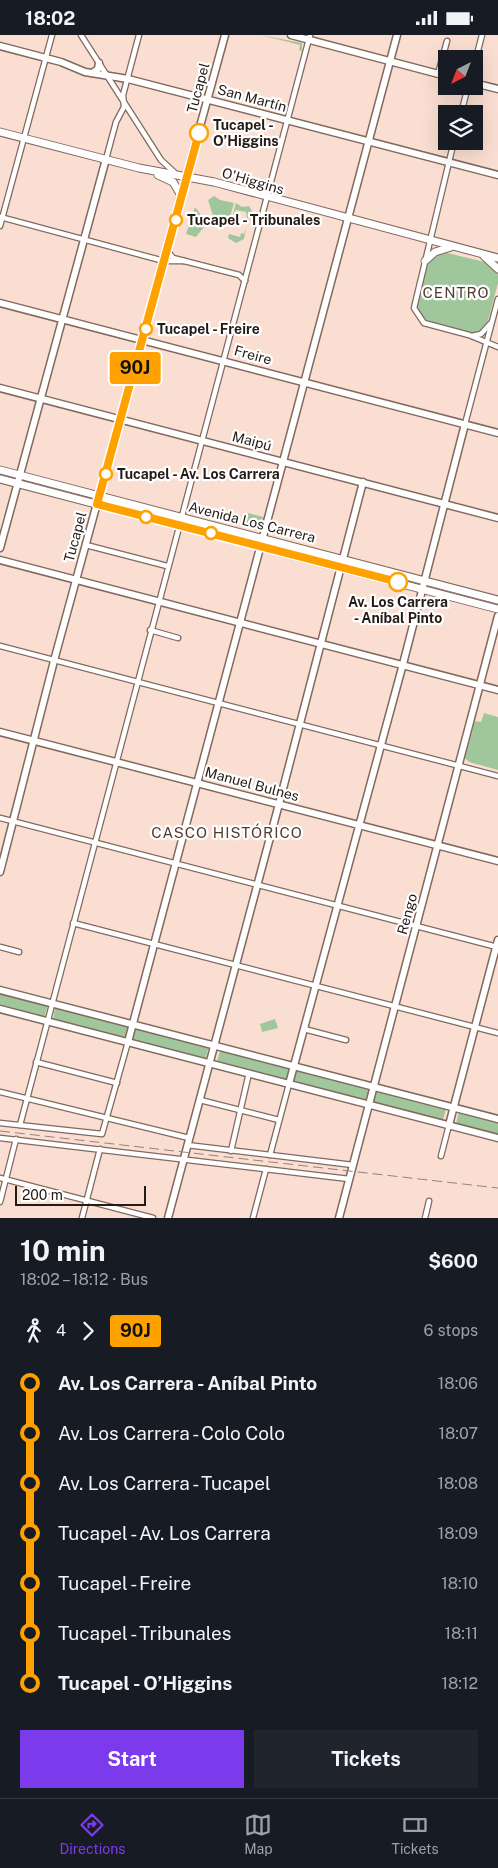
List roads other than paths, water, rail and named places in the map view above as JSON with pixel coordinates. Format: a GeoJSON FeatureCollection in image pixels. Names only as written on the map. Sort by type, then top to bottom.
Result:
{"type":"FeatureCollection","features":[{"type":"Feature","properties":{"kind":"main road","name":"Tucapel"},"geometry":{"type":"LineString","coordinates":[[0,872],[54,660],[226,35]]}},
{"type":"Feature","properties":{"kind":"main road"},"geometry":{"type":"LineString","coordinates":[[290,35],[309,37],[438,73]]}},
{"type":"Feature","properties":{"kind":"main road"},"geometry":{"type":"LineString","coordinates":[[128,1041],[397,35]]}},
{"type":"Feature","properties":{"kind":"main road","name":"San Martín"},"geometry":{"type":"LineString","coordinates":[[0,46],[92,73],[128,79],[498,175]]}},
{"type":"Feature","properties":{"kind":"main road"},"geometry":{"type":"LineString","coordinates":[[92,73],[98,69],[99,63]]}},
{"type":"Feature","properties":{"kind":"main road"},"geometry":{"type":"LineString","coordinates":[[483,85],[498,89]]}},
{"type":"Feature","properties":{"kind":"main road","name":"O'Higgins"},"geometry":{"type":"LineString","coordinates":[[0,131],[139,168],[188,176],[498,258]]}},
{"type":"Feature","properties":{"kind":"main road"},"geometry":{"type":"LineString","coordinates":[[0,548],[106,159]]}},
{"type":"Feature","properties":{"kind":"main road"},"geometry":{"type":"LineString","coordinates":[[139,168],[166,178],[177,187],[182,197]]}},
{"type":"Feature","properties":{"kind":"main road"},"geometry":{"type":"LineString","coordinates":[[425,261],[435,252],[453,247]]}},
{"type":"Feature","properties":{"kind":"main road"},"geometry":{"type":"LineString","coordinates":[[479,253],[498,269]]}},
{"type":"Feature","properties":{"kind":"main road","name":"Freire"},"geometry":{"type":"LineString","coordinates":[[0,303],[498,433]]}},
{"type":"Feature","properties":{"kind":"main road","name":"Maipú"},"geometry":{"type":"LineString","coordinates":[[0,388],[498,518]]}},
{"type":"Feature","properties":{"kind":"main road"},"geometry":{"type":"LineString","coordinates":[[289,1084],[403,665],[465,424]]}},
{"type":"Feature","properties":{"kind":"main road","name":"Avenida Los Carrera"},"geometry":{"type":"LineString","coordinates":[[0,470],[498,600]]}},
{"type":"Feature","properties":{"kind":"main road","name":"Avenida Los Carrera"},"geometry":{"type":"LineString","coordinates":[[0,479],[498,609]]}},
{"type":"Feature","properties":{"kind":"main road"},"geometry":{"type":"LineString","coordinates":[[168,1218],[363,482]]}},
{"type":"Feature","properties":{"kind":"main road"},"geometry":{"type":"LineString","coordinates":[[0,560],[498,690]]}},
{"type":"Feature","properties":{"kind":"main road","name":"Rengo"},"geometry":{"type":"LineString","coordinates":[[339,1218],[498,615]]}},
{"type":"Feature","properties":{"kind":"main road","name":"Manuel Bulnes"},"geometry":{"type":"LineString","coordinates":[[0,732],[498,861]]}},
{"type":"Feature","properties":{"kind":"main road"},"geometry":{"type":"LineString","coordinates":[[449,1125],[497,944]]}},
{"type":"Feature","properties":{"kind":"main road"},"geometry":{"type":"LineString","coordinates":[[0,990],[498,1119]]}},
{"type":"Feature","properties":{"kind":"main road"},"geometry":{"type":"LineString","coordinates":[[0,1009],[498,1138]]}},
{"type":"Feature","properties":{"kind":"street"},"geometry":{"type":"LineString","coordinates":[[0,226],[52,35]]}},
{"type":"Feature","properties":{"kind":"street"},"geometry":{"type":"LineString","coordinates":[[81,35],[163,162],[178,175]]}},
{"type":"Feature","properties":{"kind":"street"},"geometry":{"type":"LineString","coordinates":[[106,159],[119,116],[124,109],[128,79],[139,35]]}},
{"type":"Feature","properties":{"kind":"street"},"geometry":{"type":"LineString","coordinates":[[478,50],[482,35]]}},
{"type":"Feature","properties":{"kind":"street"},"geometry":{"type":"LineString","coordinates":[[20,1125],[115,761],[248,271],[309,37]]}},
{"type":"Feature","properties":{"kind":"street"},"geometry":{"type":"LineString","coordinates":[[444,50],[447,41]]}},
{"type":"Feature","properties":{"kind":"street"},"geometry":{"type":"LineString","coordinates":[[119,116],[127,114],[133,116]]}},
{"type":"Feature","properties":{"kind":"street"},"geometry":{"type":"LineString","coordinates":[[451,150],[428,240],[414,306],[424,323],[468,335],[498,347]]}},
{"type":"Feature","properties":{"kind":"street"},"geometry":{"type":"LineString","coordinates":[[1,217],[164,261],[185,261]]}},
{"type":"Feature","properties":{"kind":"street"},"geometry":{"type":"LineString","coordinates":[[167,250],[171,257],[239,275],[245,281]]}},
{"type":"Feature","properties":{"kind":"street"},"geometry":{"type":"LineString","coordinates":[[239,275],[248,271]]}},
{"type":"Feature","properties":{"kind":"street"},"geometry":{"type":"LineString","coordinates":[[465,424],[498,299]]}},
{"type":"Feature","properties":{"kind":"street"},"geometry":{"type":"LineString","coordinates":[[468,335],[480,334],[492,321]]}},
{"type":"Feature","properties":{"kind":"street"},"geometry":{"type":"LineString","coordinates":[[86,545],[168,566]]}},
{"type":"Feature","properties":{"kind":"street"},"geometry":{"type":"LineString","coordinates":[[150,630],[178,638]]}},
{"type":"Feature","properties":{"kind":"street"},"geometry":{"type":"LineString","coordinates":[[0,646],[498,776]]}},
{"type":"Feature","properties":{"kind":"street"},"geometry":{"type":"LineString","coordinates":[[0,818],[417,926],[497,944]]}},
{"type":"Feature","properties":{"kind":"street"},"geometry":{"type":"LineString","coordinates":[[73,923],[498,1033]]}},
{"type":"Feature","properties":{"kind":"street"},"geometry":{"type":"LineString","coordinates":[[0,947],[19,952]]}},
{"type":"Feature","properties":{"kind":"street"},"geometry":{"type":"LineString","coordinates":[[304,1029],[346,1040]]}},
{"type":"Feature","properties":{"kind":"street"},"geometry":{"type":"LineString","coordinates":[[0,1123],[102,1134],[128,1041]]}},
{"type":"Feature","properties":{"kind":"street"},"geometry":{"type":"LineString","coordinates":[[36,1062],[117,1083]]}},
{"type":"Feature","properties":{"kind":"street"},"geometry":{"type":"LineString","coordinates":[[231,1151],[250,1073]]}},
{"type":"Feature","properties":{"kind":"street"},"geometry":{"type":"LineString","coordinates":[[270,1155],[289,1084]]}},
{"type":"Feature","properties":{"kind":"street"},"geometry":{"type":"LineString","coordinates":[[0,1092],[188,1142],[231,1151],[353,1165]]}},
{"type":"Feature","properties":{"kind":"street"},"geometry":{"type":"LineString","coordinates":[[200,1099],[279,1120]]}},
{"type":"Feature","properties":{"kind":"street"},"geometry":{"type":"LineString","coordinates":[[441,1156],[449,1125]]}},
{"type":"Feature","properties":{"kind":"street"},"geometry":{"type":"LineString","coordinates":[[0,1137],[349,1179]]}},
{"type":"Feature","properties":{"kind":"street"},"geometry":{"type":"LineString","coordinates":[[0,1202],[16,1139]]}},
{"type":"Feature","properties":{"kind":"street"},"geometry":{"type":"LineString","coordinates":[[82,1218],[100,1149]]}},
{"type":"Feature","properties":{"kind":"street"},"geometry":{"type":"LineString","coordinates":[[253,1218],[266,1169]]}},
{"type":"Feature","properties":{"kind":"street"},"geometry":{"type":"LineString","coordinates":[[0,1178],[153,1218]]}},
{"type":"Feature","properties":{"kind":"street"},"geometry":{"type":"LineString","coordinates":[[425,1218],[429,1201]]}},
{"type":"Feature","properties":{"kind":"railway"},"geometry":{"type":"LineString","coordinates":[[0,1131],[498,1188]]}},
{"type":"Feature","properties":{"kind":"place","name":"Tucapel - O’Higgins"},"geometry":{"type":"Point","coordinates":[199,133]}},
{"type":"Feature","properties":{"kind":"place","name":"Tucapel - Tribunales"},"geometry":{"type":"Point","coordinates":[176,220]}},
{"type":"Feature","properties":{"kind":"place","name":"Tucapel - Freire"},"geometry":{"type":"Point","coordinates":[146,329]}},
{"type":"Feature","properties":{"kind":"place","name":"Tucapel - Av. Los Carrera"},"geometry":{"type":"Point","coordinates":[106,474]}},
{"type":"Feature","properties":{"kind":"place","name":"Av. Los Carrera - Aníbal Pinto"},"geometry":{"type":"Point","coordinates":[398,582]}},
{"type":"Feature","properties":{"kind":"district","name":"CENTRO"},"geometry":{"type":"Point","coordinates":[456,293]}},
{"type":"Feature","properties":{"kind":"district","name":"CASCO HISTÓRICO"},"geometry":{"type":"Point","coordinates":[227,833]}}]}
